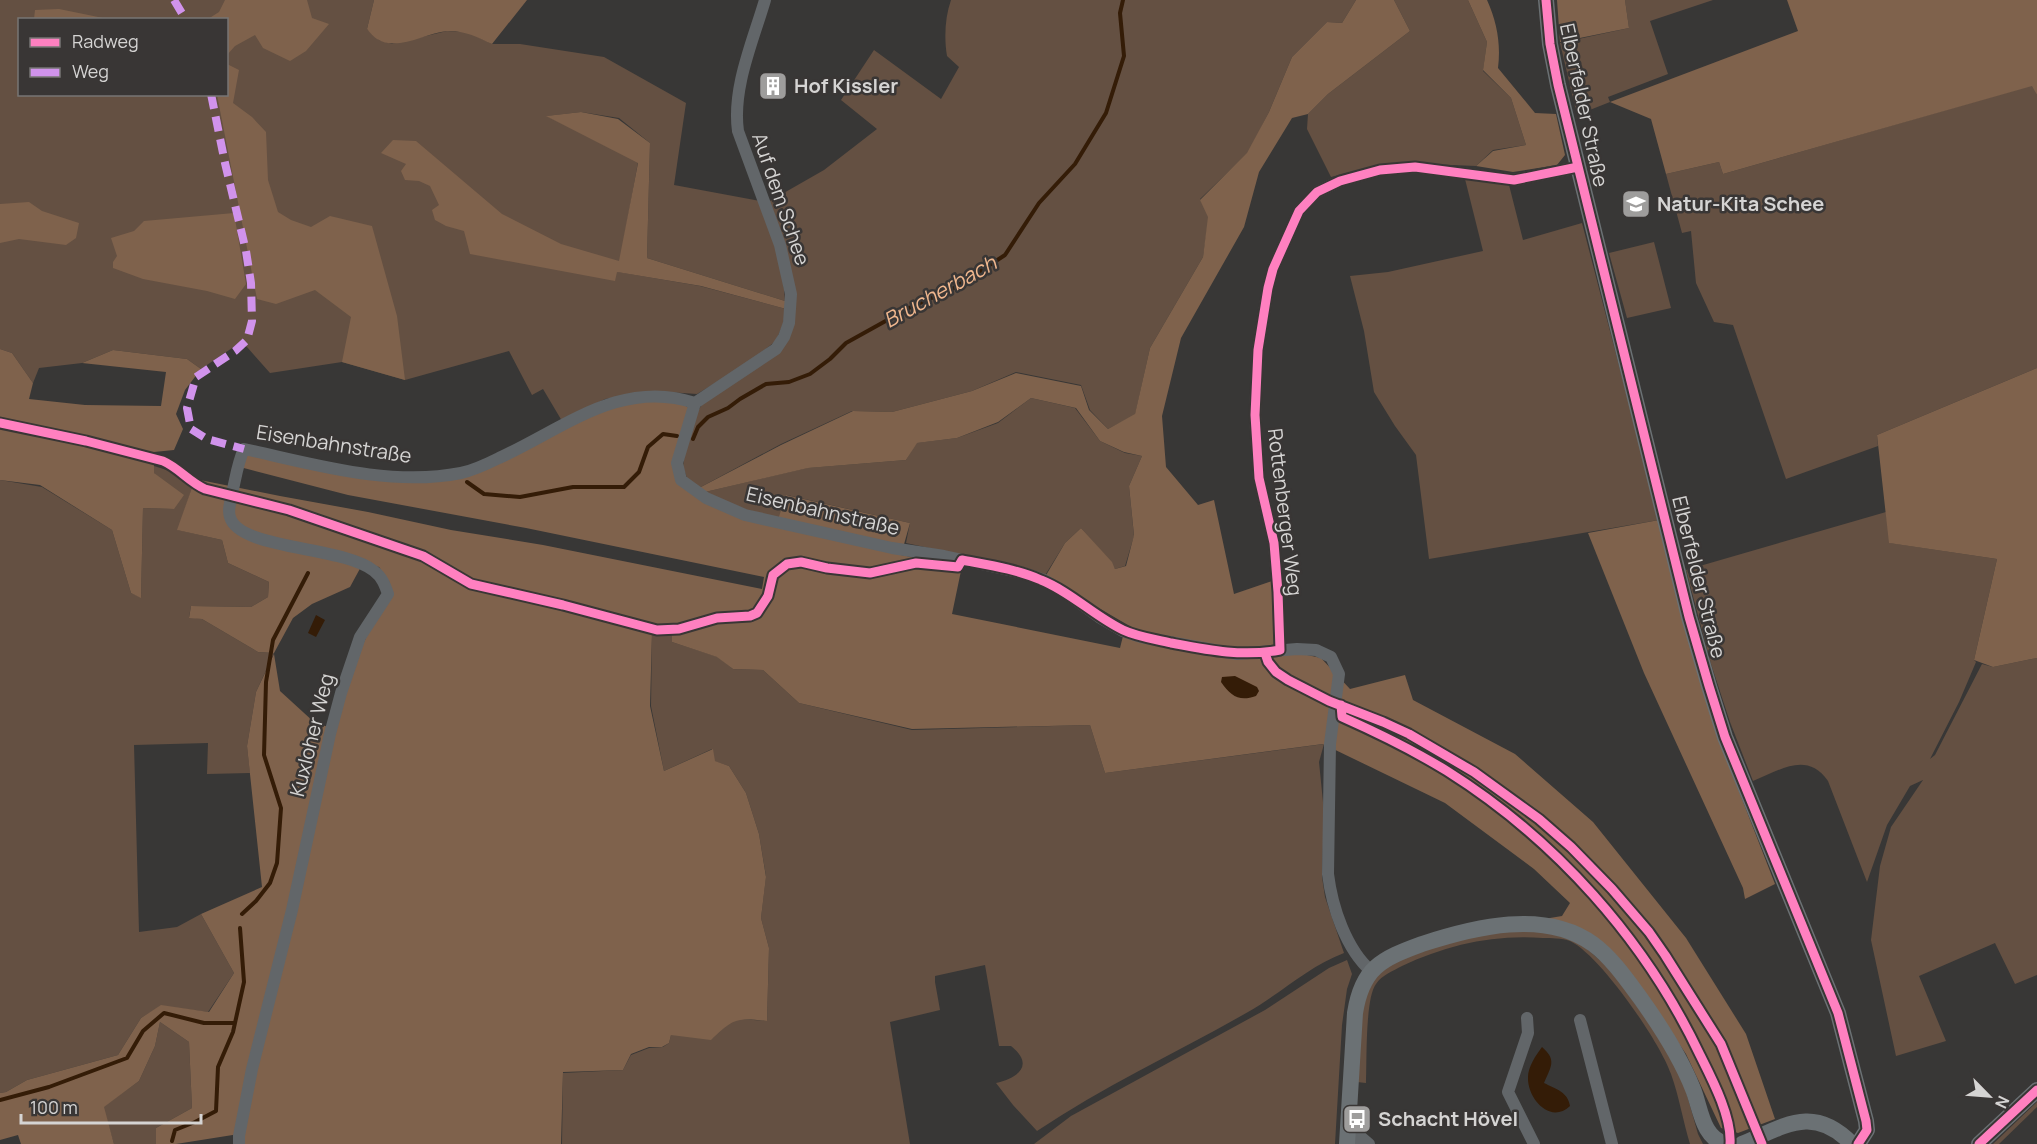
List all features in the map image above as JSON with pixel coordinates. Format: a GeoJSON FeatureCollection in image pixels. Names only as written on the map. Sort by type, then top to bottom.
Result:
{"type":"FeatureCollection","features":[{"type":"Feature","properties":{"kind":"main road","name":"Elberfelder Straße"},"geometry":{"type":"LineString","coordinates":[[1546,0],[1553,63],[1689,616],[1725,737],[1838,1013],[1866,1121],[1867,1130],[1858,1144]]}},
{"type":"Feature","properties":{"kind":"main road"},"geometry":{"type":"LineString","coordinates":[[1347,1141],[1355,1013],[1359,990],[1377,967],[1407,950],[1487,927],[1540,925],[1572,932],[1584,938],[1595,945],[1619,971],[1663,1030],[1684,1068],[1707,1130],[1716,1140],[1724,1144]]}},
{"type":"Feature","properties":{"kind":"main road"},"geometry":{"type":"LineString","coordinates":[[1979,1144],[2037,1090]]}},
{"type":"Feature","properties":{"kind":"main road"},"geometry":{"type":"LineString","coordinates":[[1742,1144],[1795,1122],[1808,1120],[1822,1122],[1852,1144]]}},
{"type":"Feature","properties":{"kind":"street","name":"Auf dem Schee"},"geometry":{"type":"LineString","coordinates":[[695,403],[776,349],[789,323],[791,294],[786,264],[738,131],[735,113],[744,70],[765,0]]}},
{"type":"Feature","properties":{"kind":"street","name":"Rottenberger Weg"},"geometry":{"type":"LineString","coordinates":[[1280,650],[1274,543],[1259,478],[1255,415],[1258,350],[1270,279],[1299,210],[1317,192],[1340,181],[1380,170],[1414,167],[1514,180],[1578,168]]}},
{"type":"Feature","properties":{"kind":"street","name":"Eisenbahnstraße"},"geometry":{"type":"LineString","coordinates":[[244,449],[332,468],[404,478],[440,476],[475,469],[608,404],[654,395],[678,397],[695,403],[677,463],[681,480],[721,506],[745,516],[1023,573],[1044,580],[1124,631],[1141,637],[1237,654],[1280,650]]}},
{"type":"Feature","properties":{"kind":"street","name":"Kuxloher Weg"},"geometry":{"type":"LineString","coordinates":[[239,1144],[250,1078],[292,910],[341,693],[360,637],[388,594],[383,580],[374,570],[362,563],[318,550],[257,539],[235,526],[230,517],[230,508],[240,458],[244,449]]}},
{"type":"Feature","properties":{"kind":"street"},"geometry":{"type":"LineString","coordinates":[[1280,650],[1324,652],[1331,657],[1339,674],[1330,744],[1328,874],[1330,893],[1335,910],[1359,961],[1377,967]]}},
{"type":"Feature","properties":{"kind":"street"},"geometry":{"type":"LineString","coordinates":[[1527,1018],[1528,1033],[1508,1092],[1534,1144]]}},
{"type":"Feature","properties":{"kind":"street"},"geometry":{"type":"LineString","coordinates":[[1580,1020],[1612,1144]]}},
{"type":"Feature","properties":{"kind":"street"},"geometry":{"type":"LineString","coordinates":[[1347,1141],[1362,1138],[1369,1144]]}},
{"type":"Feature","properties":{"kind":"shaded area"},"geometry":{"type":"Polygon","coordinates":[[[0,0],[374,0],[367,29],[379,40],[392,44],[447,31],[468,32],[492,44],[520,44],[604,57],[686,103],[674,185],[760,201],[782,266],[785,301],[647,258],[650,143],[619,118],[581,112],[547,116],[638,162],[618,272],[700,286],[786,309],[776,341],[742,367],[697,394],[653,391],[605,399],[562,421],[543,389],[532,395],[509,351],[405,380],[342,362],[270,373],[241,342],[201,369],[187,359],[113,350],[82,363],[39,368],[33,383],[12,353],[0,349],[0,0]]]}},
{"type":"Feature","properties":{"kind":"shaded area"},"geometry":{"type":"Polygon","coordinates":[[[225,0],[307,0],[312,18],[329,24],[306,51],[290,61],[263,48],[255,35],[235,46],[228,54],[228,18],[210,18],[219,12],[225,0]]]}},
{"type":"Feature","properties":{"kind":"shaded area"},"geometry":{"type":"Polygon","coordinates":[[[374,0],[527,0],[492,44],[470,34],[447,31],[393,44],[376,38],[367,29],[374,0]]]}},
{"type":"Feature","properties":{"kind":"shaded area"},"geometry":{"type":"Polygon","coordinates":[[[951,0],[1356,0],[1342,23],[1327,22],[1292,57],[1269,112],[1248,153],[1200,199],[1209,217],[1203,257],[1150,348],[1135,415],[1108,429],[1090,410],[1081,385],[1016,372],[972,391],[892,412],[852,411],[781,444],[699,488],[687,478],[683,467],[686,443],[696,414],[704,401],[775,351],[793,305],[768,202],[824,170],[877,129],[841,100],[874,50],[941,99],[959,67],[947,56],[946,49],[946,20],[951,0]]]}},
{"type":"Feature","properties":{"kind":"shaded area"},"geometry":{"type":"Polygon","coordinates":[[[1356,0],[1394,0],[1410,31],[1328,94],[1308,114],[1292,118],[1259,172],[1244,227],[1181,338],[1162,416],[1166,467],[1198,505],[1214,500],[1234,594],[1275,580],[1275,644],[1266,648],[1237,649],[1140,632],[1045,577],[1065,543],[1081,528],[1112,562],[1115,569],[1126,566],[1134,535],[1129,486],[1142,456],[1124,452],[1100,441],[1076,408],[1031,398],[998,422],[957,438],[917,443],[906,460],[808,468],[705,492],[699,488],[853,411],[892,412],[972,391],[1016,373],[1081,386],[1089,410],[1108,429],[1135,414],[1150,348],[1203,257],[1208,217],[1200,200],[1247,153],[1269,112],[1292,57],[1327,22],[1342,23],[1356,0]]]}},
{"type":"Feature","properties":{"kind":"shaded area"},"geometry":{"type":"Polygon","coordinates":[[[1394,0],[1468,0],[1487,42],[1483,71],[1511,98],[1526,145],[1493,150],[1476,166],[1403,163],[1365,168],[1331,177],[1307,129],[1308,114],[1328,94],[1410,31],[1394,0]]]}},
{"type":"Feature","properties":{"kind":"shaded area"},"geometry":{"type":"Polygon","coordinates":[[[1468,0],[1487,0],[1497,33],[1498,68],[1535,113],[1556,114],[1565,155],[1557,165],[1513,172],[1476,166],[1493,151],[1526,145],[1511,98],[1483,70],[1487,42],[1468,0]]]}},
{"type":"Feature","properties":{"kind":"shaded area"},"geometry":{"type":"Polygon","coordinates":[[[1557,0],[1625,0],[1629,28],[1560,42],[1557,0]]]}},
{"type":"Feature","properties":{"kind":"shaded area"},"geometry":{"type":"Polygon","coordinates":[[[1625,0],[1713,0],[1650,21],[1668,74],[1608,97],[1610,102],[1577,115],[1560,43],[1629,28],[1625,0]]]}},
{"type":"Feature","properties":{"kind":"shaded area"},"geometry":{"type":"Polygon","coordinates":[[[1787,0],[2037,0],[2037,95],[2032,86],[1723,174],[1719,162],[1666,174],[1651,119],[1610,102],[1798,31],[1787,0]]]}},
{"type":"Feature","properties":{"kind":"shaded area"},"geometry":{"type":"Polygon","coordinates":[[[59,9],[103,18],[34,18],[35,10],[59,9]]]}},
{"type":"Feature","properties":{"kind":"shaded area"},"geometry":{"type":"Polygon","coordinates":[[[228,64],[239,70],[233,103],[252,117],[266,132],[268,180],[278,212],[291,220],[311,227],[330,216],[372,226],[397,316],[405,380],[342,362],[351,317],[315,290],[276,304],[257,299],[217,96],[228,96],[228,64]]]}},
{"type":"Feature","properties":{"kind":"shaded area"},"geometry":{"type":"Polygon","coordinates":[[[2033,85],[2037,95],[2037,368],[1877,435],[1878,446],[1786,479],[1733,325],[1714,322],[1696,283],[1691,231],[1682,233],[1666,174],[1719,162],[1723,174],[2033,85]]]}},
{"type":"Feature","properties":{"kind":"shaded area"},"geometry":{"type":"Polygon","coordinates":[[[581,112],[618,119],[650,143],[647,258],[785,301],[786,309],[701,286],[617,272],[615,281],[470,254],[464,231],[435,220],[432,210],[439,205],[430,186],[419,181],[405,180],[401,171],[406,164],[381,153],[393,140],[416,141],[502,214],[561,244],[619,261],[638,163],[546,116],[581,112]]]}},
{"type":"Feature","properties":{"kind":"shaded area"},"geometry":{"type":"Polygon","coordinates":[[[1465,179],[1509,185],[1523,240],[1582,223],[1659,520],[1429,559],[1416,455],[1374,392],[1364,331],[1350,276],[1388,272],[1483,251],[1465,179]]]}},
{"type":"Feature","properties":{"kind":"shaded area"},"geometry":{"type":"Polygon","coordinates":[[[29,202],[42,211],[79,223],[76,238],[66,245],[19,239],[0,243],[0,204],[29,202]]]}},
{"type":"Feature","properties":{"kind":"shaded area"},"geometry":{"type":"Polygon","coordinates":[[[234,213],[246,284],[235,299],[207,291],[143,279],[113,268],[113,262],[117,256],[111,238],[134,231],[144,221],[234,213]]]}},
{"type":"Feature","properties":{"kind":"shaded area"},"geometry":{"type":"Polygon","coordinates":[[[1654,242],[1671,308],[1627,318],[1609,253],[1654,242]]]}},
{"type":"Feature","properties":{"kind":"shaded area"},"geometry":{"type":"Polygon","coordinates":[[[0,349],[12,353],[33,383],[29,399],[85,405],[161,406],[166,372],[82,363],[113,350],[187,359],[201,369],[185,390],[176,414],[183,429],[174,450],[154,452],[154,473],[184,495],[174,509],[143,508],[141,598],[131,593],[112,530],[40,485],[0,480],[0,349]]]}},
{"type":"Feature","properties":{"kind":"shaded area"},"geometry":{"type":"Polygon","coordinates":[[[2037,368],[2037,658],[1993,667],[1974,660],[1997,559],[1889,543],[1877,435],[2037,368]]]}},
{"type":"Feature","properties":{"kind":"shaded area"},"geometry":{"type":"Polygon","coordinates":[[[651,398],[678,401],[689,408],[680,483],[776,526],[786,495],[910,523],[901,555],[962,566],[952,614],[1120,648],[1123,636],[1139,641],[1298,653],[1321,658],[1350,689],[1405,675],[1413,700],[1515,754],[1593,822],[1686,938],[1746,1034],[1775,1119],[1738,1133],[1721,1128],[1686,1054],[1633,976],[1544,919],[1562,916],[1570,903],[1534,869],[1445,803],[1323,744],[1105,773],[1090,725],[912,729],[799,703],[763,670],[733,669],[717,657],[672,642],[672,634],[652,633],[650,706],[664,771],[713,749],[715,761],[729,766],[746,793],[759,834],[766,877],[761,918],[769,948],[767,1021],[736,1021],[725,1027],[711,1040],[671,1035],[669,1043],[662,1047],[649,1047],[631,1054],[623,1070],[563,1072],[561,1144],[240,1144],[239,1134],[176,1144],[156,1144],[156,1128],[192,1108],[189,1042],[160,1022],[155,1046],[139,1081],[104,1107],[114,1144],[21,1144],[18,1135],[0,1140],[0,1093],[27,1080],[118,1055],[141,1018],[161,1005],[209,1012],[234,973],[201,914],[262,887],[247,746],[256,692],[274,654],[280,691],[315,723],[332,728],[350,674],[390,583],[379,567],[363,563],[350,587],[312,604],[293,618],[274,653],[258,652],[202,619],[189,618],[191,606],[251,607],[268,597],[269,582],[228,563],[222,540],[177,530],[195,479],[762,589],[764,577],[526,528],[348,495],[240,467],[249,453],[332,471],[475,474],[607,406],[651,398]]]}},
{"type":"Feature","properties":{"kind":"shaded area"},"geometry":{"type":"Polygon","coordinates":[[[1031,398],[1075,408],[1100,441],[1125,453],[1142,456],[1129,486],[1134,536],[1125,566],[1115,569],[1081,528],[1065,543],[1044,577],[1021,568],[906,543],[910,523],[787,495],[780,518],[747,510],[705,492],[807,468],[906,460],[916,443],[957,438],[998,423],[1031,398]]]}},
{"type":"Feature","properties":{"kind":"shaded area"},"geometry":{"type":"Polygon","coordinates":[[[154,466],[195,479],[178,530],[222,540],[228,563],[269,582],[268,597],[251,607],[191,606],[189,617],[202,619],[258,652],[274,653],[256,692],[247,746],[250,773],[207,774],[208,743],[134,745],[139,932],[177,927],[201,914],[234,973],[208,1012],[161,1006],[141,1018],[118,1055],[27,1080],[0,1093],[0,480],[42,487],[112,530],[131,593],[141,597],[143,508],[174,509],[154,473],[154,466]]]}},
{"type":"Feature","properties":{"kind":"shaded area"},"geometry":{"type":"Polygon","coordinates":[[[1886,512],[1890,543],[1997,559],[1974,660],[1976,662],[1930,759],[1935,755],[1982,664],[1993,667],[2037,658],[2037,975],[2015,984],[1995,943],[1919,976],[1946,1041],[1896,1056],[1871,940],[1880,866],[1891,827],[1923,780],[1910,786],[1887,825],[1867,882],[1828,781],[1820,772],[1802,765],[1793,766],[1753,781],[1711,664],[1686,570],[1886,512]]]}},
{"type":"Feature","properties":{"kind":"shaded area"},"geometry":{"type":"Polygon","coordinates":[[[1659,520],[1721,745],[1775,884],[1745,899],[1743,888],[1644,673],[1588,533],[1659,520]]]}},
{"type":"Feature","properties":{"kind":"shaded area"},"geometry":{"type":"Polygon","coordinates":[[[316,615],[325,620],[316,637],[308,633],[316,615]]]}},
{"type":"Feature","properties":{"kind":"shaded area"},"geometry":{"type":"Polygon","coordinates":[[[652,633],[672,634],[672,642],[718,657],[733,669],[763,670],[799,703],[912,730],[1090,725],[1105,773],[1324,744],[1319,762],[1324,812],[1322,877],[1325,897],[1344,953],[1319,965],[1248,1012],[1115,1084],[1037,1131],[996,1083],[1017,1074],[1023,1065],[1022,1059],[1011,1046],[999,1046],[985,965],[935,976],[940,1010],[890,1022],[910,1144],[562,1144],[563,1073],[623,1070],[631,1055],[649,1048],[663,1047],[669,1043],[671,1035],[740,1019],[767,1021],[769,948],[761,918],[766,876],[759,834],[746,793],[729,766],[714,761],[712,749],[664,771],[651,706],[652,633]]]}},
{"type":"Feature","properties":{"kind":"shaded area"},"geometry":{"type":"Polygon","coordinates":[[[1235,676],[1257,687],[1259,691],[1256,696],[1240,698],[1228,691],[1221,682],[1222,677],[1235,676]]]}},
{"type":"Feature","properties":{"kind":"shaded area"},"geometry":{"type":"Polygon","coordinates":[[[1508,931],[1548,932],[1580,943],[1610,969],[1665,1045],[1685,1088],[1703,1144],[1690,1144],[1665,1060],[1628,1001],[1583,949],[1564,939],[1525,937],[1471,943],[1436,952],[1384,976],[1372,991],[1370,1002],[1366,1083],[1357,1082],[1363,1000],[1375,979],[1389,966],[1427,948],[1508,931]]]}},
{"type":"Feature","properties":{"kind":"shaded area"},"geometry":{"type":"Polygon","coordinates":[[[1347,960],[1352,974],[1347,989],[1342,1025],[1335,1144],[1034,1144],[1071,1116],[1265,1010],[1329,968],[1347,960]]]}},
{"type":"Feature","properties":{"kind":"shaded area"},"geometry":{"type":"Polygon","coordinates":[[[160,1022],[189,1042],[192,1108],[156,1128],[156,1144],[114,1144],[103,1107],[139,1081],[155,1046],[160,1022]]]}},
{"type":"Feature","properties":{"kind":"shaded area"},"geometry":{"type":"Polygon","coordinates":[[[1542,1047],[1551,1060],[1544,1083],[1561,1092],[1569,1101],[1570,1106],[1562,1111],[1548,1111],[1531,1093],[1529,1069],[1542,1047]]]}},
{"type":"Feature","properties":{"kind":"shaded area"},"geometry":{"type":"Polygon","coordinates":[[[2037,1102],[2037,1107],[1999,1144],[1993,1144],[2037,1102]]]}},
{"type":"Feature","properties":{"kind":"waterway","name":"Brucherbach"},"geometry":{"type":"LineString","coordinates":[[693,439],[698,427],[708,417],[728,408],[766,384],[789,382],[810,374],[846,343],[909,308],[954,288],[1005,255],[1039,203],[1075,164],[1106,113],[1124,56],[1120,13],[1123,0]]}},
{"type":"Feature","properties":{"kind":"waterway","name":"Brucherbach"},"geometry":{"type":"LineString","coordinates":[[467,482],[484,494],[520,497],[573,487],[624,487],[639,472],[648,447],[663,434],[677,436]]}},
{"type":"Feature","properties":{"kind":"waterway","name":"Brucherbach"},"geometry":{"type":"LineString","coordinates":[[242,914],[270,883],[277,863],[281,808],[264,755],[266,682],[273,640],[308,573]]}},
{"type":"Feature","properties":{"kind":"waterway","name":"Brucherbach"},"geometry":{"type":"LineString","coordinates":[[172,1141],[175,1130],[216,1111],[218,1067],[233,1032],[244,982],[240,928]]}},
{"type":"Feature","properties":{"kind":"waterway"},"geometry":{"type":"LineString","coordinates":[[0,1100],[49,1087],[127,1058],[143,1031],[164,1013],[204,1023],[235,1023]]}},
{"type":"Feature","properties":{"kind":"marked path"},"geometry":{"type":"LineString","coordinates":[[174,0],[185,18]]}},
{"type":"Feature","properties":{"kind":"marked path"},"geometry":{"type":"LineString","coordinates":[[211,96],[246,251],[251,283],[252,321],[247,340],[235,351],[196,377],[187,408],[191,429],[207,439],[244,449]]}},
{"type":"Feature","properties":{"kind":"cycle path"},"geometry":{"type":"LineString","coordinates":[[1546,0],[1550,44],[1558,85],[1689,617],[1725,737],[1838,1013],[1866,1121],[1867,1130],[1858,1144]]}},
{"type":"Feature","properties":{"kind":"cycle path"},"geometry":{"type":"LineString","coordinates":[[0,423],[86,441],[163,461],[205,489],[289,510],[423,556],[471,584],[657,630],[679,629],[717,618],[750,616],[757,613],[768,596],[773,575],[787,564],[801,562],[827,568],[870,573],[916,563],[958,567],[962,560],[1012,570],[1041,580],[1112,624],[1141,636],[1225,652],[1252,653],[1280,650],[1274,543],[1259,478],[1255,415],[1258,350],[1268,288],[1273,269],[1299,211],[1317,192],[1340,181],[1380,170],[1415,167],[1514,180],[1578,167]]}},
{"type":"Feature","properties":{"kind":"cycle path"},"geometry":{"type":"LineString","coordinates":[[1265,653],[1268,662],[1276,672],[1288,680],[1329,701],[1409,734],[1474,772],[1539,819],[1571,847],[1612,889],[1649,932],[1665,955],[1721,1044],[1762,1144]]}},
{"type":"Feature","properties":{"kind":"cycle path"},"geometry":{"type":"LineString","coordinates":[[1341,705],[1342,717],[1421,756],[1487,798],[1560,860],[1593,895],[1624,932],[1678,1012],[1725,1110],[1730,1144]]}},
{"type":"Feature","properties":{"kind":"cycle path"},"geometry":{"type":"LineString","coordinates":[[1979,1144],[2037,1090]]}},
{"type":"Feature","properties":{"kind":"place","name":"Hof Kissler"},"geometry":{"type":"Point","coordinates":[773,86]}},
{"type":"Feature","properties":{"kind":"place","name":"Natur-Kita Schee"},"geometry":{"type":"Point","coordinates":[1636,204]}},
{"type":"Feature","properties":{"kind":"place","name":"Schacht Hövel"},"geometry":{"type":"Point","coordinates":[1357,1119]}}]}
